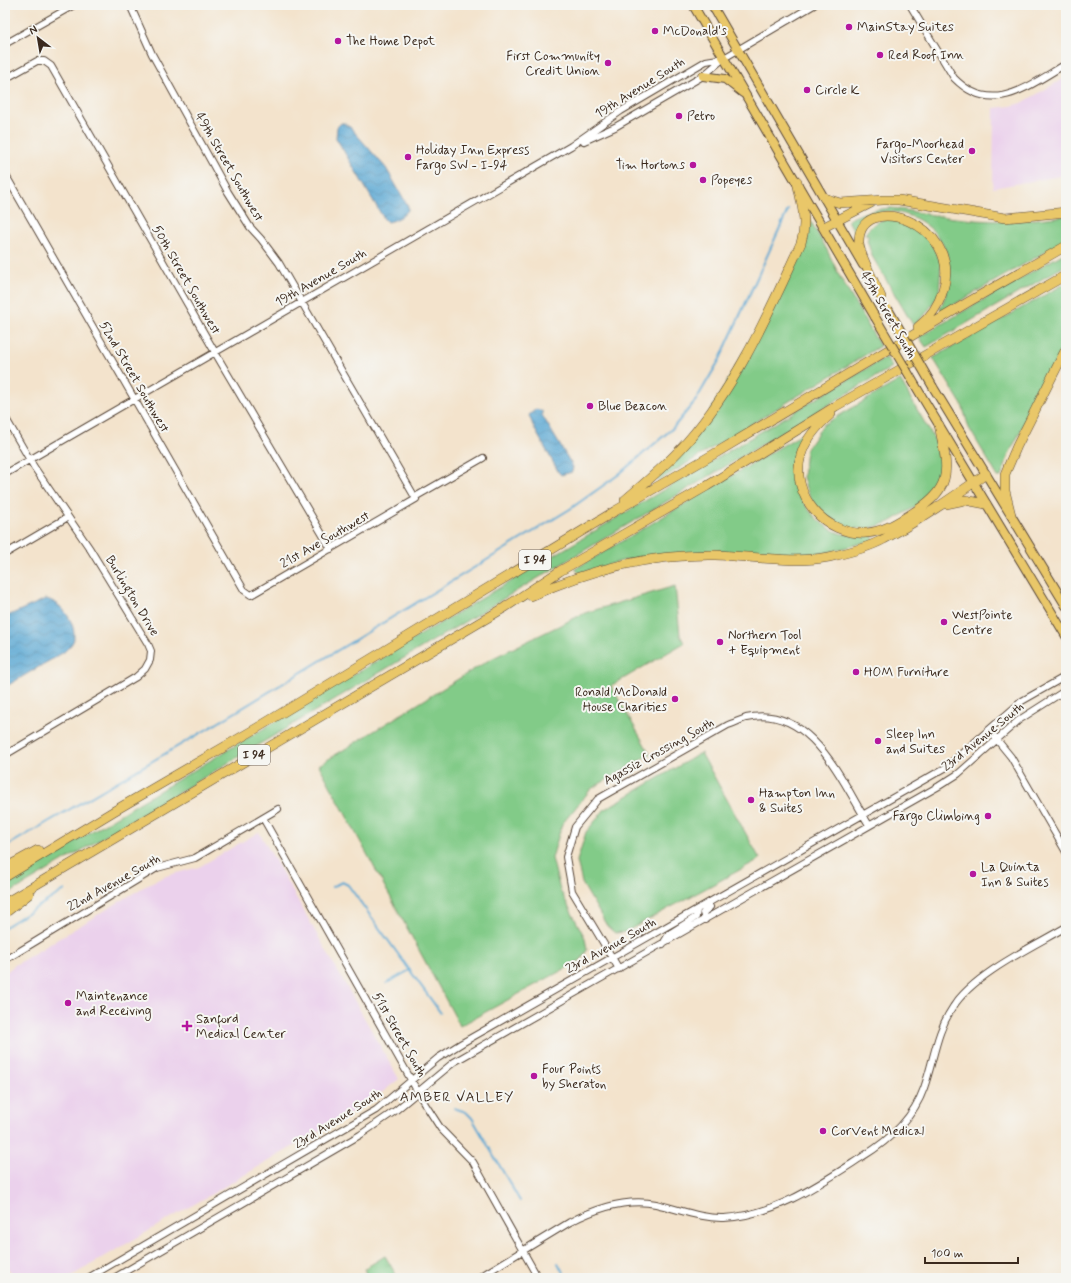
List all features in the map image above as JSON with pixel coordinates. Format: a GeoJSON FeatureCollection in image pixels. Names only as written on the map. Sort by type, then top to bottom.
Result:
{"type":"FeatureCollection","features":[{"type":"Feature","properties":{"kind":"highway"},"geometry":{"type":"LineString","coordinates":[[607,516],[646,483],[687,443],[718,402],[747,355],[799,248],[805,231],[805,221],[797,181]]}},
{"type":"Feature","properties":{"kind":"highway"},"geometry":{"type":"LineString","coordinates":[[824,198],[840,203],[899,200],[1005,218],[1066,212]]}},
{"type":"Feature","properties":{"kind":"highway"},"geometry":{"type":"LineString","coordinates":[[824,227],[858,208],[878,201]]}},
{"type":"Feature","properties":{"kind":"highway"},"geometry":{"type":"LineString","coordinates":[[873,359],[926,320],[941,298],[945,285],[946,274],[944,258],[936,240],[916,223],[899,217],[878,217],[871,219],[862,230],[860,236],[861,249],[881,297]]}},
{"type":"Feature","properties":{"kind":"highway","name":"I 94"},"geometry":{"type":"LineString","coordinates":[[5,877],[114,811],[257,728],[607,516],[1066,246]]}},
{"type":"Feature","properties":{"kind":"highway","name":"I 94"},"geometry":{"type":"LineString","coordinates":[[5,903],[504,608],[560,571],[707,486],[853,396],[1066,274]]}},
{"type":"Feature","properties":{"kind":"highway"},"geometry":{"type":"LineString","coordinates":[[1011,515],[1005,491],[1006,474],[1017,446],[1066,349]]}},
{"type":"Feature","properties":{"kind":"highway"},"geometry":{"type":"LineString","coordinates":[[853,396],[812,433],[804,445],[800,457],[801,483],[806,499],[813,511],[823,520],[837,528],[866,533],[883,530],[926,505],[933,499],[942,486],[947,471],[939,425]]}},
{"type":"Feature","properties":{"kind":"highway"},"geometry":{"type":"LineString","coordinates":[[504,608],[547,588],[591,573],[623,565],[674,556],[713,555],[791,559],[828,557],[883,540],[938,507],[986,474]]}},
{"type":"Feature","properties":{"kind":"highway"},"geometry":{"type":"LineString","coordinates":[[938,507],[965,500],[986,504]]}},
{"type":"Feature","properties":{"kind":"highway"},"geometry":{"type":"LineString","coordinates":[[5,868],[114,811]]}},
{"type":"Feature","properties":{"kind":"highway"},"geometry":{"type":"LineString","coordinates":[[5,913],[70,864]]}},
{"type":"Feature","properties":{"kind":"main road","name":"45th Street South"},"geometry":{"type":"LineString","coordinates":[[693,5],[973,483],[1066,636]]}},
{"type":"Feature","properties":{"kind":"main road","name":"45th Street South"},"geometry":{"type":"LineString","coordinates":[[712,5],[739,49],[888,309],[1066,606]]}},
{"type":"Feature","properties":{"kind":"main road"},"geometry":{"type":"LineString","coordinates":[[703,76],[725,79],[747,95]]}},
{"type":"Feature","properties":{"kind":"street"},"geometry":{"type":"LineString","coordinates":[[5,44],[74,5]]}},
{"type":"Feature","properties":{"kind":"street","name":"49th Street Southwest"},"geometry":{"type":"LineString","coordinates":[[130,5],[156,61],[228,192],[250,227],[279,263],[416,498]]}},
{"type":"Feature","properties":{"kind":"street","name":"19th Avenue South"},"geometry":{"type":"LineString","coordinates":[[572,146],[616,127],[703,76],[724,58],[814,5]]}},
{"type":"Feature","properties":{"kind":"street"},"geometry":{"type":"LineString","coordinates":[[910,5],[944,64],[961,85],[974,93],[988,97],[1003,97],[1015,93],[1066,64]]}},
{"type":"Feature","properties":{"kind":"street","name":"19th Avenue South"},"geometry":{"type":"LineString","coordinates":[[5,474],[572,146],[621,111],[706,61],[724,58]]}},
{"type":"Feature","properties":{"kind":"street","name":"50th Street Southwest"},"geometry":{"type":"LineString","coordinates":[[5,79],[37,61],[44,60],[51,66],[215,352],[331,549]]}},
{"type":"Feature","properties":{"kind":"street","name":"52nd Street Southwest"},"geometry":{"type":"LineString","coordinates":[[5,174],[244,590]]}},
{"type":"Feature","properties":{"kind":"street","name":"Burlington Drive"},"geometry":{"type":"LineString","coordinates":[[5,417],[30,460],[90,549],[148,644],[151,652],[150,660],[145,669],[136,677],[5,755]]}},
{"type":"Feature","properties":{"kind":"street","name":"21st Ave Southwest"},"geometry":{"type":"LineString","coordinates":[[244,590],[251,595],[483,458]]}},
{"type":"Feature","properties":{"kind":"street"},"geometry":{"type":"LineString","coordinates":[[5,554],[68,517]]}},
{"type":"Feature","properties":{"kind":"street","name":"23rd Avenue South"},"geometry":{"type":"LineString","coordinates":[[88,1278],[376,1110],[438,1058],[945,768],[1022,702],[1066,676]]}},
{"type":"Feature","properties":{"kind":"street","name":"23rd Avenue South"},"geometry":{"type":"LineString","coordinates":[[114,1278],[360,1135],[395,1111],[454,1062],[705,920],[958,774],[1019,720],[1066,690]]}},
{"type":"Feature","properties":{"kind":"street","name":"Agassiz Crossing South"},"geometry":{"type":"LineString","coordinates":[[619,969],[572,891],[566,857],[575,827],[598,799],[728,725],[746,718],[775,718],[788,723],[814,740],[832,764],[869,825]]}},
{"type":"Feature","properties":{"kind":"street"},"geometry":{"type":"LineString","coordinates":[[989,730],[1011,758],[1066,852]]}},
{"type":"Feature","properties":{"kind":"street","name":"22nd Avenue South"},"geometry":{"type":"LineString","coordinates":[[5,960],[157,868],[195,858],[278,809]]}},
{"type":"Feature","properties":{"kind":"street","name":"51st Street South"},"geometry":{"type":"LineString","coordinates":[[263,818],[418,1091],[441,1129],[473,1162],[522,1252],[538,1278]]}},
{"type":"Feature","properties":{"kind":"street","name":"23rd Avenue South"},"geometry":{"type":"LineString","coordinates":[[705,920],[703,911],[728,896],[731,890]]}},
{"type":"Feature","properties":{"kind":"street","name":"23rd Avenue South"},"geometry":{"type":"LineString","coordinates":[[663,944],[669,934],[696,917],[697,910]]}},
{"type":"Feature","properties":{"kind":"street"},"geometry":{"type":"LineString","coordinates":[[478,1278],[581,1217],[608,1207],[632,1203],[654,1204],[687,1212],[723,1218],[762,1211],[798,1196],[877,1148],[900,1129],[925,1087],[943,1024],[953,1006],[968,990],[994,970],[1066,927]]}},
{"type":"Feature","properties":{"kind":"shaded area"},"geometry":{"type":"Polygon","coordinates":[[[1066,77],[1066,175],[993,188],[994,108],[1022,103],[1066,77]]]}},
{"type":"Feature","properties":{"kind":"shaded area","name":"Sanford Medical Center"},"geometry":{"type":"Polygon","coordinates":[[[259,832],[399,1079],[371,1101],[68,1278],[18,1278],[5,1267],[5,973],[15,965],[152,882],[166,876],[199,867],[259,832]]]}},
{"type":"Feature","properties":{"kind":"green space"},"geometry":{"type":"Polygon","coordinates":[[[892,208],[946,217],[990,221],[1028,220],[1066,216],[1066,240],[943,311],[940,308],[946,292],[949,277],[948,262],[944,248],[937,235],[926,225],[912,217],[895,212],[876,213],[871,216],[858,232],[854,232],[848,220],[869,211],[892,208]]]}},
{"type":"Feature","properties":{"kind":"green space"},"geometry":{"type":"Polygon","coordinates":[[[809,218],[840,277],[880,346],[658,481],[655,477],[696,437],[806,241],[809,232],[809,218]]]}},
{"type":"Feature","properties":{"kind":"green space"},"geometry":{"type":"Polygon","coordinates":[[[888,219],[907,223],[931,241],[941,263],[939,295],[924,316],[913,325],[872,256],[867,240],[869,235],[865,234],[875,224],[888,219]]]}},
{"type":"Feature","properties":{"kind":"green space"},"geometry":{"type":"Polygon","coordinates":[[[1066,252],[1066,265],[926,347],[919,337],[1066,252]]]}},
{"type":"Feature","properties":{"kind":"green space"},"geometry":{"type":"Polygon","coordinates":[[[1066,283],[1066,341],[1009,454],[1001,477],[998,477],[969,428],[962,405],[933,358],[1066,283]]]}},
{"type":"Feature","properties":{"kind":"green space"},"geometry":{"type":"Polygon","coordinates":[[[886,357],[892,367],[5,896],[5,883],[886,357]]]}},
{"type":"Feature","properties":{"kind":"green space"},"geometry":{"type":"Polygon","coordinates":[[[900,380],[940,449],[943,459],[941,480],[928,499],[890,522],[867,529],[850,528],[830,519],[814,506],[803,477],[806,450],[823,425],[900,380]]]}},
{"type":"Feature","properties":{"kind":"green space"},"geometry":{"type":"Polygon","coordinates":[[[802,434],[804,437],[796,454],[794,472],[798,491],[808,509],[815,517],[830,529],[843,534],[873,536],[873,540],[826,553],[784,556],[712,551],[626,560],[579,573],[575,569],[802,434]]]}},
{"type":"Feature","properties":{"kind":"green space"},"geometry":{"type":"Polygon","coordinates":[[[675,586],[680,635],[684,643],[611,686],[650,754],[591,789],[562,824],[552,858],[560,890],[585,938],[587,950],[581,960],[460,1026],[319,765],[489,660],[585,613],[675,586]]]}},
{"type":"Feature","properties":{"kind":"green space"},"geometry":{"type":"Polygon","coordinates":[[[701,753],[760,859],[625,932],[615,933],[607,926],[582,883],[577,861],[586,832],[605,809],[701,753]]]}},
{"type":"Feature","properties":{"kind":"green space"},"geometry":{"type":"Polygon","coordinates":[[[385,1256],[398,1278],[358,1278],[366,1273],[364,1269],[385,1256]]]}},
{"type":"Feature","properties":{"kind":"water"},"geometry":{"type":"Polygon","coordinates":[[[341,123],[345,123],[350,127],[386,168],[408,206],[408,210],[402,216],[393,221],[387,222],[384,219],[336,138],[337,127],[341,123]]]}},
{"type":"Feature","properties":{"kind":"water"},"geometry":{"type":"Polygon","coordinates":[[[536,409],[542,411],[542,415],[573,467],[572,472],[561,475],[559,473],[534,428],[529,415],[536,409]]]}},
{"type":"Feature","properties":{"kind":"water"},"geometry":{"type":"Polygon","coordinates":[[[46,599],[62,608],[70,619],[74,631],[73,641],[64,652],[5,687],[5,617],[46,599]]]}},
{"type":"Feature","properties":{"kind":"waterway"},"geometry":{"type":"LineString","coordinates":[[5,847],[216,724],[505,549],[570,509],[618,475],[673,428],[696,400],[720,359],[788,210]]}},
{"type":"Feature","properties":{"kind":"waterway"},"geometry":{"type":"LineString","coordinates":[[332,887],[342,882],[348,885],[440,1012]]}},
{"type":"Feature","properties":{"kind":"waterway"},"geometry":{"type":"LineString","coordinates":[[5,927],[65,890]]}},
{"type":"Feature","properties":{"kind":"waterway"},"geometry":{"type":"LineString","coordinates":[[387,983],[410,970]]}},
{"type":"Feature","properties":{"kind":"waterway"},"geometry":{"type":"LineString","coordinates":[[454,1108],[466,1112],[472,1118],[520,1201]]}},
{"type":"Feature","properties":{"kind":"waterway"},"geometry":{"type":"LineString","coordinates":[[558,1263],[566,1278]]}},
{"type":"Feature","properties":{"kind":"place","name":"MainStay Suites"},"geometry":{"type":"Point","coordinates":[849,27]}},
{"type":"Feature","properties":{"kind":"place","name":"McDonald's"},"geometry":{"type":"Point","coordinates":[655,31]}},
{"type":"Feature","properties":{"kind":"place","name":"The Home Depot"},"geometry":{"type":"Point","coordinates":[338,41]}},
{"type":"Feature","properties":{"kind":"place","name":"Red Roof Inn"},"geometry":{"type":"Point","coordinates":[880,55]}},
{"type":"Feature","properties":{"kind":"place","name":"First Community Credit Union"},"geometry":{"type":"Point","coordinates":[608,63]}},
{"type":"Feature","properties":{"kind":"place","name":"Circle K"},"geometry":{"type":"Point","coordinates":[807,90]}},
{"type":"Feature","properties":{"kind":"place","name":"Petro"},"geometry":{"type":"Point","coordinates":[679,116]}},
{"type":"Feature","properties":{"kind":"place","name":"Fargo-Moorhead Visitors Center"},"geometry":{"type":"Point","coordinates":[972,151]}},
{"type":"Feature","properties":{"kind":"place","name":"Holiday Inn Express Fargo SW - I-94"},"geometry":{"type":"Point","coordinates":[408,157]}},
{"type":"Feature","properties":{"kind":"place","name":"Tim Hortons"},"geometry":{"type":"Point","coordinates":[693,165]}},
{"type":"Feature","properties":{"kind":"place","name":"Popeyes"},"geometry":{"type":"Point","coordinates":[703,180]}},
{"type":"Feature","properties":{"kind":"place","name":"Blue Beacon"},"geometry":{"type":"Point","coordinates":[590,406]}},
{"type":"Feature","properties":{"kind":"place","name":"WestPointe Centre"},"geometry":{"type":"Point","coordinates":[944,622]}},
{"type":"Feature","properties":{"kind":"place","name":"Northern Tool + Equipment"},"geometry":{"type":"Point","coordinates":[720,642]}},
{"type":"Feature","properties":{"kind":"place","name":"HOM Furniture"},"geometry":{"type":"Point","coordinates":[856,672]}},
{"type":"Feature","properties":{"kind":"place","name":"Ronald McDonald House Charities"},"geometry":{"type":"Point","coordinates":[675,699]}},
{"type":"Feature","properties":{"kind":"place","name":"Sleep Inn and Suites"},"geometry":{"type":"Point","coordinates":[878,741]}},
{"type":"Feature","properties":{"kind":"place","name":"Hampton Inn & Suites"},"geometry":{"type":"Point","coordinates":[751,800]}},
{"type":"Feature","properties":{"kind":"place","name":"Fargo Climbing"},"geometry":{"type":"Point","coordinates":[988,816]}},
{"type":"Feature","properties":{"kind":"place","name":"La Quinta Inn & Suites"},"geometry":{"type":"Point","coordinates":[973,874]}},
{"type":"Feature","properties":{"kind":"place","name":"Maintenance and Receiving"},"geometry":{"type":"Point","coordinates":[68,1003]}},
{"type":"Feature","properties":{"kind":"place","name":"Sanford Medical Center"},"geometry":{"type":"Point","coordinates":[187,1026]}},
{"type":"Feature","properties":{"kind":"place","name":"Four Points by Sheraton"},"geometry":{"type":"Point","coordinates":[534,1076]}},
{"type":"Feature","properties":{"kind":"place","name":"CorVent Medical"},"geometry":{"type":"Point","coordinates":[823,1131]}},
{"type":"Feature","properties":{"kind":"district","name":"AMBER VALLEY"},"geometry":{"type":"Point","coordinates":[457,1097]}}]}
